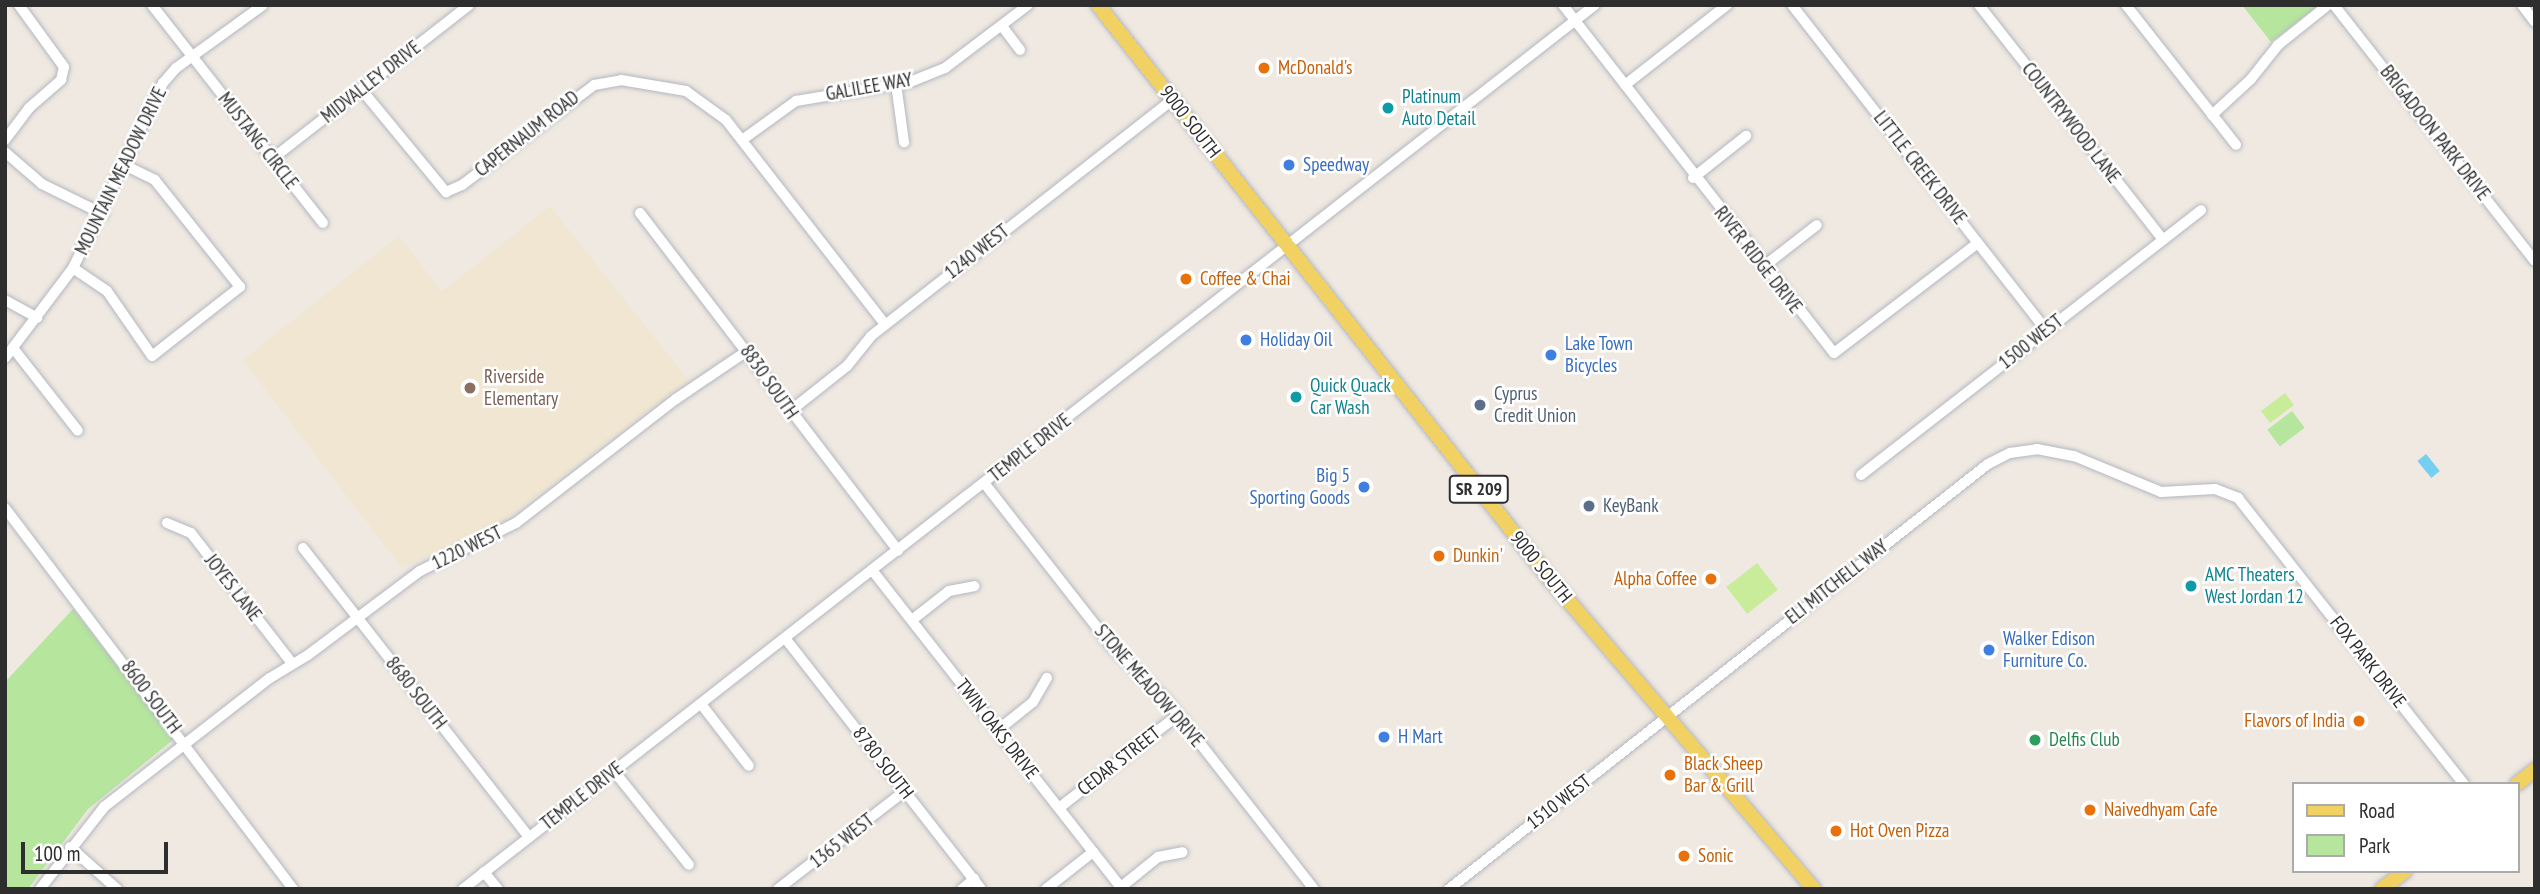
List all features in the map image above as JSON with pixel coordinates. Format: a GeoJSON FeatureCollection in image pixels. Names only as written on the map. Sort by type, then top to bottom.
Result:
{"type":"FeatureCollection","features":[{"type":"Feature","properties":{"kind":"main road","name":"9000 SOUTH"},"geometry":{"type":"LineString","coordinates":[[1098,5],[1550,579],[1814,889]]}},
{"type":"Feature","properties":{"kind":"main road"},"geometry":{"type":"LineString","coordinates":[[2519,782],[2535,770]]}},
{"type":"Feature","properties":{"kind":"main road"},"geometry":{"type":"LineString","coordinates":[[2382,889],[2402,873]]}},
{"type":"Feature","properties":{"kind":"street"},"geometry":{"type":"LineString","coordinates":[[5,140],[29,108],[61,79],[64,66],[19,5]]}},
{"type":"Feature","properties":{"kind":"street","name":"MUSTANG CIRCLE"},"geometry":{"type":"LineString","coordinates":[[152,5],[323,223]]}},
{"type":"Feature","properties":{"kind":"street","name":"MOUNTAIN MEADOW DRIVE"},"geometry":{"type":"LineString","coordinates":[[5,358],[73,268],[103,214],[153,98],[176,68],[263,5]]}},
{"type":"Feature","properties":{"kind":"street","name":"MIDVALLEY DRIVE"},"geometry":{"type":"LineString","coordinates":[[272,159],[469,5]]}},
{"type":"Feature","properties":{"kind":"street","name":"GALILEE WAY"},"geometry":{"type":"LineString","coordinates":[[742,141],[796,101],[896,85],[945,68],[1028,5]]}},
{"type":"Feature","properties":{"kind":"street","name":"RIVER RIDGE DRIVE"},"geometry":{"type":"LineString","coordinates":[[1563,5],[1763,267],[1833,352],[1978,243]]}},
{"type":"Feature","properties":{"kind":"street","name":"TEMPLE DRIVE"},"geometry":{"type":"LineString","coordinates":[[463,889],[1595,5]]}},
{"type":"Feature","properties":{"kind":"street"},"geometry":{"type":"LineString","coordinates":[[1625,85],[1727,5]]}},
{"type":"Feature","properties":{"kind":"street","name":"LITTLE CREEK DRIVE"},"geometry":{"type":"LineString","coordinates":[[1792,5],[2046,330]]}},
{"type":"Feature","properties":{"kind":"street","name":"COUNTRYWOOD LANE"},"geometry":{"type":"LineString","coordinates":[[1979,5],[2164,240]]}},
{"type":"Feature","properties":{"kind":"street"},"geometry":{"type":"LineString","coordinates":[[2126,5],[2236,145]]}},
{"type":"Feature","properties":{"kind":"street"},"geometry":{"type":"LineString","coordinates":[[2212,115],[2251,79],[2278,44],[2328,5]]}},
{"type":"Feature","properties":{"kind":"street","name":"BRIGADOON PARK DRIVE"},"geometry":{"type":"LineString","coordinates":[[2334,5],[2535,261]]}},
{"type":"Feature","properties":{"kind":"street"},"geometry":{"type":"LineString","coordinates":[[2522,5],[2535,22]]}},
{"type":"Feature","properties":{"kind":"street"},"geometry":{"type":"LineString","coordinates":[[1002,26],[1020,50]]}},
{"type":"Feature","properties":{"kind":"street","name":"CAPERNAUM ROAD"},"geometry":{"type":"LineString","coordinates":[[362,89],[446,192],[462,185],[580,93],[606,81],[644,82],[686,91],[706,103],[742,141],[886,324]]}},
{"type":"Feature","properties":{"kind":"street"},"geometry":{"type":"LineString","coordinates":[[896,85],[904,142]]}},
{"type":"Feature","properties":{"kind":"street","name":"1240 WEST"},"geometry":{"type":"LineString","coordinates":[[789,412],[847,366],[886,324],[1172,100]]}},
{"type":"Feature","properties":{"kind":"street"},"geometry":{"type":"LineString","coordinates":[[1693,177],[1746,136]]}},
{"type":"Feature","properties":{"kind":"street"},"geometry":{"type":"LineString","coordinates":[[5,152],[42,184],[103,214]]}},
{"type":"Feature","properties":{"kind":"street"},"geometry":{"type":"LineString","coordinates":[[73,268],[107,291],[152,356],[240,287],[155,180],[124,165]]}},
{"type":"Feature","properties":{"kind":"street","name":"1500 WEST"},"geometry":{"type":"LineString","coordinates":[[1861,475],[2201,210]]}},
{"type":"Feature","properties":{"kind":"street","name":"8830 SOUTH"},"geometry":{"type":"LineString","coordinates":[[640,213],[747,351],[789,412],[898,551]]}},
{"type":"Feature","properties":{"kind":"street"},"geometry":{"type":"LineString","coordinates":[[1763,267],[1816,225]]}},
{"type":"Feature","properties":{"kind":"street"},"geometry":{"type":"LineString","coordinates":[[5,300],[37,318]]}},
{"type":"Feature","properties":{"kind":"street"},"geometry":{"type":"LineString","coordinates":[[13,348],[78,431]]}},
{"type":"Feature","properties":{"kind":"street","name":"1220 WEST"},"geometry":{"type":"LineString","coordinates":[[40,889],[70,847],[104,807],[185,743],[420,570],[516,523],[677,399],[747,351]]}},
{"type":"Feature","properties":{"kind":"street","name":"FOX PARK DRIVE"},"geometry":{"type":"LineString","coordinates":[[2010,453],[2058,451],[2161,492],[2215,489],[2238,498],[2462,782]]}},
{"type":"Feature","properties":{"kind":"street","name":"ELI MITCHELL WAY"},"geometry":{"type":"LineString","coordinates":[[1669,716],[1988,464],[2010,453]]}},
{"type":"Feature","properties":{"kind":"street","name":"STONE MEADOW DRIVE"},"geometry":{"type":"LineString","coordinates":[[985,484],[1114,649],[1178,715],[1314,889]]}},
{"type":"Feature","properties":{"kind":"street","name":"8600 SOUTH"},"geometry":{"type":"LineString","coordinates":[[5,508],[293,889]]}},
{"type":"Feature","properties":{"kind":"street","name":"JOYES LANE"},"geometry":{"type":"LineString","coordinates":[[167,523],[191,534],[292,663]]}},
{"type":"Feature","properties":{"kind":"street","name":"8680 SOUTH"},"geometry":{"type":"LineString","coordinates":[[303,548],[530,837]]}},
{"type":"Feature","properties":{"kind":"street","name":"TWIN OAKS DRIVE"},"geometry":{"type":"LineString","coordinates":[[872,570],[1121,888]]}},
{"type":"Feature","properties":{"kind":"street"},"geometry":{"type":"LineString","coordinates":[[912,620],[949,591],[975,586]]}},
{"type":"Feature","properties":{"kind":"street","name":"8780 SOUTH"},"geometry":{"type":"LineString","coordinates":[[785,638],[981,889]]}},
{"type":"Feature","properties":{"kind":"street"},"geometry":{"type":"LineString","coordinates":[[998,730],[1033,702],[1047,678]]}},
{"type":"Feature","properties":{"kind":"street"},"geometry":{"type":"LineString","coordinates":[[701,704],[749,766]]}},
{"type":"Feature","properties":{"kind":"street","name":"CEDAR STREET"},"geometry":{"type":"LineString","coordinates":[[1059,808],[1178,715]]}},
{"type":"Feature","properties":{"kind":"street","name":"1510 WEST"},"geometry":{"type":"LineString","coordinates":[[1449,889],[1669,716]]}},
{"type":"Feature","properties":{"kind":"street"},"geometry":{"type":"LineString","coordinates":[[614,771],[688,865]]}},
{"type":"Feature","properties":{"kind":"street","name":"1365 WEST"},"geometry":{"type":"LineString","coordinates":[[778,889],[905,791]]}},
{"type":"Feature","properties":{"kind":"street"},"geometry":{"type":"LineString","coordinates":[[70,847],[117,889]]}},
{"type":"Feature","properties":{"kind":"street"},"geometry":{"type":"LineString","coordinates":[[1046,889],[1093,852]]}},
{"type":"Feature","properties":{"kind":"street"},"geometry":{"type":"LineString","coordinates":[[1121,888],[1158,857],[1183,852]]}},
{"type":"Feature","properties":{"kind":"street"},"geometry":{"type":"LineString","coordinates":[[484,872],[498,889]]}},
{"type":"Feature","properties":{"kind":"street"},"geometry":{"type":"LineString","coordinates":[[962,889],[974,879]]}},
{"type":"Feature","properties":{"kind":"shaded area","name":"Riverside Elementary"},"geometry":{"type":"Polygon","coordinates":[[[550,206],[688,380],[505,520],[402,568],[243,360],[399,236],[442,292],[550,206]]]}},
{"type":"Feature","properties":{"kind":"green space"},"geometry":{"type":"Polygon","coordinates":[[[2242,5],[2319,5],[2271,42],[2242,5]]]}},
{"type":"Feature","properties":{"kind":"green space"},"geometry":{"type":"Polygon","coordinates":[[[2285,393],[2294,405],[2270,423],[2261,411],[2285,393]]]}},
{"type":"Feature","properties":{"kind":"green space"},"geometry":{"type":"Polygon","coordinates":[[[2292,411],[2305,428],[2280,446],[2267,430],[2292,411]]]}},
{"type":"Feature","properties":{"kind":"green space"},"geometry":{"type":"Polygon","coordinates":[[[1757,563],[1778,590],[1747,614],[1726,587],[1757,563]]]}},
{"type":"Feature","properties":{"kind":"green space"},"geometry":{"type":"Polygon","coordinates":[[[73,609],[174,739],[88,809],[28,889],[5,889],[5,682],[73,609]]]}},
{"type":"Feature","properties":{"kind":"water"},"geometry":{"type":"Polygon","coordinates":[[[2426,454],[2440,471],[2431,478],[2417,461],[2426,454]]]}},
{"type":"Feature","properties":{"kind":"place","name":"McDonald's"},"geometry":{"type":"Point","coordinates":[1264,68]}},
{"type":"Feature","properties":{"kind":"place","name":"Platinum Auto Detail"},"geometry":{"type":"Point","coordinates":[1388,108]}},
{"type":"Feature","properties":{"kind":"place","name":"Speedway"},"geometry":{"type":"Point","coordinates":[1289,165]}},
{"type":"Feature","properties":{"kind":"place","name":"Coffee & Chai"},"geometry":{"type":"Point","coordinates":[1186,279]}},
{"type":"Feature","properties":{"kind":"place","name":"Holiday Oil"},"geometry":{"type":"Point","coordinates":[1246,340]}},
{"type":"Feature","properties":{"kind":"place","name":"Lake Town Bicycles"},"geometry":{"type":"Point","coordinates":[1551,355]}},
{"type":"Feature","properties":{"kind":"place","name":"Riverside Elementary"},"geometry":{"type":"Point","coordinates":[470,388]}},
{"type":"Feature","properties":{"kind":"place","name":"Quick Quack Car Wash"},"geometry":{"type":"Point","coordinates":[1296,397]}},
{"type":"Feature","properties":{"kind":"place","name":"Cyprus Credit Union"},"geometry":{"type":"Point","coordinates":[1480,405]}},
{"type":"Feature","properties":{"kind":"place","name":"Big 5 Sporting Goods"},"geometry":{"type":"Point","coordinates":[1364,487]}},
{"type":"Feature","properties":{"kind":"place","name":"KeyBank"},"geometry":{"type":"Point","coordinates":[1589,506]}},
{"type":"Feature","properties":{"kind":"place","name":"Dunkin'"},"geometry":{"type":"Point","coordinates":[1439,556]}},
{"type":"Feature","properties":{"kind":"place","name":"Alpha Coffee"},"geometry":{"type":"Point","coordinates":[1711,579]}},
{"type":"Feature","properties":{"kind":"place","name":"AMC Theaters West Jordan 12"},"geometry":{"type":"Point","coordinates":[2191,586]}},
{"type":"Feature","properties":{"kind":"place","name":"Walker Edison Furniture Co."},"geometry":{"type":"Point","coordinates":[1989,650]}},
{"type":"Feature","properties":{"kind":"place","name":"Flavors of India"},"geometry":{"type":"Point","coordinates":[2359,721]}},
{"type":"Feature","properties":{"kind":"place","name":"H Mart"},"geometry":{"type":"Point","coordinates":[1384,737]}},
{"type":"Feature","properties":{"kind":"place","name":"Delfis Club"},"geometry":{"type":"Point","coordinates":[2035,740]}},
{"type":"Feature","properties":{"kind":"place","name":"Black Sheep Bar & Grill"},"geometry":{"type":"Point","coordinates":[1670,775]}},
{"type":"Feature","properties":{"kind":"place","name":"Naivedhyam Cafe"},"geometry":{"type":"Point","coordinates":[2090,810]}},
{"type":"Feature","properties":{"kind":"place","name":"Hot Oven Pizza"},"geometry":{"type":"Point","coordinates":[1836,831]}},
{"type":"Feature","properties":{"kind":"place","name":"Sonic"},"geometry":{"type":"Point","coordinates":[1684,856]}}]}
